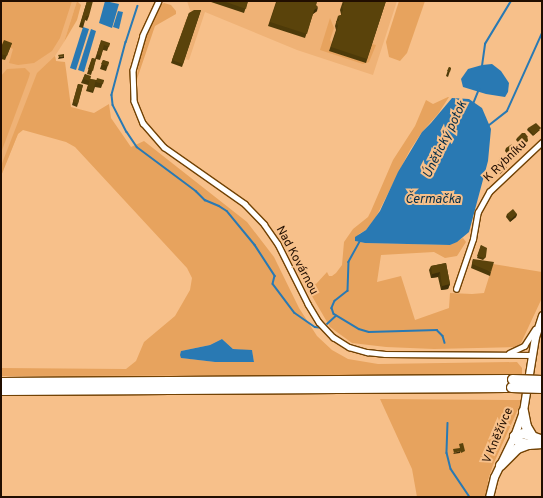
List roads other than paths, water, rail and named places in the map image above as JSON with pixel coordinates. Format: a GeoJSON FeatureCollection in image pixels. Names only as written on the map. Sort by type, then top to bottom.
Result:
{"type":"FeatureCollection","features":[{"type":"Feature","properties":{"kind":"highway"},"geometry":{"type":"LineString","coordinates":[[1,390],[512,384],[542,380]]}},
{"type":"Feature","properties":{"kind":"highway"},"geometry":{"type":"LineString","coordinates":[[1,382],[512,384],[542,388]]}},
{"type":"Feature","properties":{"kind":"highway"},"geometry":{"type":"LineString","coordinates":[[523,411],[530,440]]}},
{"type":"Feature","properties":{"kind":"highway"},"geometry":{"type":"LineString","coordinates":[[514,436],[519,442],[530,440],[542,442]]}},
{"type":"Feature","properties":{"kind":"highway"},"geometry":{"type":"LineString","coordinates":[[500,465],[513,451],[530,440]]}},
{"type":"Feature","properties":{"kind":"street","name":"Nad Kovárnou"},"geometry":{"type":"LineString","coordinates":[[159,1],[143,36],[133,70],[134,101],[143,123],[164,147],[245,204],[264,224],[278,244],[319,322],[333,337],[349,347],[367,352],[532,355]]}},
{"type":"Feature","properties":{"kind":"street","name":"K Rybníku"},"geometry":{"type":"LineString","coordinates":[[456,289],[473,239],[478,212],[489,192],[542,142]]}},
{"type":"Feature","properties":{"kind":"street"},"geometry":{"type":"LineString","coordinates":[[504,354],[524,346],[540,318]]}},
{"type":"Feature","properties":{"kind":"street","name":"V Kněžívce"},"geometry":{"type":"LineString","coordinates":[[489,497],[494,477],[514,436],[523,411],[532,355],[540,318]]}},
{"type":"Feature","properties":{"kind":"water"},"geometry":{"type":"Polygon","coordinates":[[[105,1],[119,4],[112,28],[99,23],[105,1]]]}},
{"type":"Feature","properties":{"kind":"water"},"geometry":{"type":"Polygon","coordinates":[[[118,11],[123,12],[119,29],[113,27],[118,11]]]}},
{"type":"Feature","properties":{"kind":"water"},"geometry":{"type":"Polygon","coordinates":[[[83,27],[89,29],[76,70],[70,68],[83,27]]]}},
{"type":"Feature","properties":{"kind":"water"},"geometry":{"type":"Polygon","coordinates":[[[91,29],[96,31],[84,72],[78,70],[91,29]]]}},
{"type":"Feature","properties":{"kind":"water"},"geometry":{"type":"Polygon","coordinates":[[[492,64],[501,71],[509,83],[508,92],[505,97],[486,94],[463,87],[461,79],[468,69],[492,64]]]}},
{"type":"Feature","properties":{"kind":"water","name":"Čermačka"},"geometry":{"type":"Polygon","coordinates":[[[452,98],[469,99],[482,108],[491,129],[488,161],[469,232],[457,242],[450,245],[365,243],[355,241],[355,237],[366,230],[380,211],[398,172],[422,132],[452,98]]]}},
{"type":"Feature","properties":{"kind":"water"},"geometry":{"type":"Polygon","coordinates":[[[222,339],[233,349],[252,350],[254,362],[215,362],[181,358],[181,351],[210,345],[222,339]]]}},
{"type":"Feature","properties":{"kind":"waterway","name":"Únětický potok"},"geometry":{"type":"LineString","coordinates":[[482,66],[485,44],[511,1]]}},
{"type":"Feature","properties":{"kind":"waterway"},"geometry":{"type":"LineString","coordinates":[[138,6],[126,42],[112,95],[113,105],[127,132],[137,147],[196,191],[205,200],[227,211],[255,245],[275,276],[273,284],[295,313],[315,327],[323,328]]}},
{"type":"Feature","properties":{"kind":"waterway"},"geometry":{"type":"LineString","coordinates":[[488,126],[507,111],[542,33]]}},
{"type":"Feature","properties":{"kind":"waterway","name":"Únětický potok"},"geometry":{"type":"LineString","coordinates":[[473,104],[479,89]]}},
{"type":"Feature","properties":{"kind":"waterway","name":"Únětický potok"},"geometry":{"type":"LineString","coordinates":[[360,242],[349,262],[348,291],[335,301],[332,308],[334,314],[359,329],[369,332],[437,330],[443,336],[445,343]]}},
{"type":"Feature","properties":{"kind":"waterway"},"geometry":{"type":"LineString","coordinates":[[327,324],[336,316]]}},
{"type":"Feature","properties":{"kind":"waterway","name":"Únětický potok"},"geometry":{"type":"LineString","coordinates":[[448,423],[447,453],[451,469],[470,497]]}}]}
